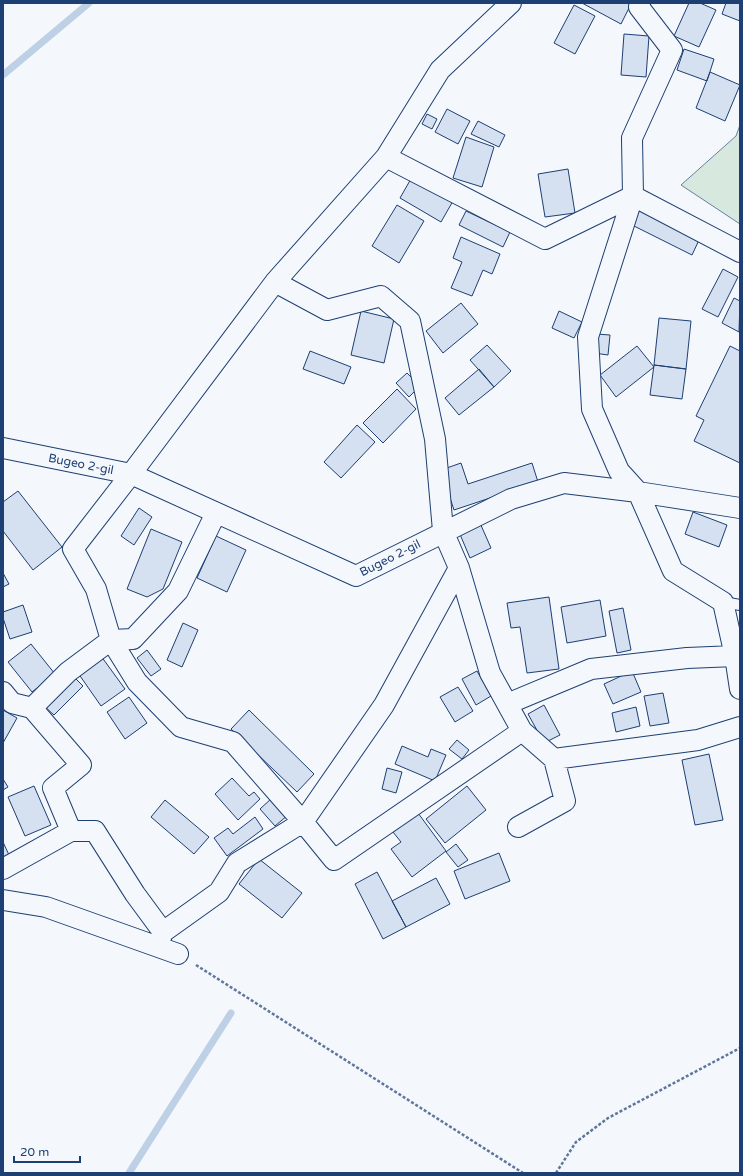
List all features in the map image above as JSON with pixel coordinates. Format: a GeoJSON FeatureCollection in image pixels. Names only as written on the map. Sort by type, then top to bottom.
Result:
{"type":"FeatureCollection","features":[{"type":"Feature","properties":{"kind":"street"},"geometry":{"type":"LineString","coordinates":[[511,3],[440,70],[386,157],[275,282],[131,474],[72,549],[96,589],[111,640],[137,682],[181,727],[234,742],[334,860],[522,731]]}},
{"type":"Feature","properties":{"kind":"street"},"geometry":{"type":"LineString","coordinates":[[640,3],[639,7],[672,50],[632,138],[633,196],[588,337],[592,409],[619,471],[638,492],[673,571],[732,603],[735,656],[740,689]]}},
{"type":"Feature","properties":{"kind":"street"},"geometry":{"type":"LineString","coordinates":[[386,157],[545,239],[633,196]]}},
{"type":"Feature","properties":{"kind":"street"},"geometry":{"type":"LineString","coordinates":[[633,196],[740,252]]}},
{"type":"Feature","properties":{"kind":"street"},"geometry":{"type":"LineString","coordinates":[[275,282],[327,310],[381,296],[410,321],[435,439],[443,531],[459,568],[490,673],[522,731],[554,759],[565,802],[518,827]]}},
{"type":"Feature","properties":{"kind":"street","name":"Bugeo 2-gil"},"geometry":{"type":"LineString","coordinates":[[3,448],[131,474],[356,576],[443,531],[511,499],[564,483],[638,492],[740,508]]}},
{"type":"Feature","properties":{"kind":"street"},"geometry":{"type":"LineString","coordinates":[[32,708],[68,672],[111,640],[133,639],[178,591],[216,513]]}},
{"type":"Feature","properties":{"kind":"street"},"geometry":{"type":"LineString","coordinates":[[160,939],[219,892],[237,862],[303,822],[384,705],[459,568]]}},
{"type":"Feature","properties":{"kind":"street"},"geometry":{"type":"LineString","coordinates":[[507,704],[591,669],[687,658],[735,656]]}},
{"type":"Feature","properties":{"kind":"street"},"geometry":{"type":"LineString","coordinates":[[3,692],[12,703],[32,708],[81,765],[53,788],[71,831]]}},
{"type":"Feature","properties":{"kind":"street"},"geometry":{"type":"LineString","coordinates":[[554,759],[698,740],[740,727]]}},
{"type":"Feature","properties":{"kind":"street"},"geometry":{"type":"LineString","coordinates":[[3,869],[71,831],[95,832],[135,894],[160,939],[178,954]]}},
{"type":"Feature","properties":{"kind":"street"},"geometry":{"type":"LineString","coordinates":[[3,900],[46,907],[160,939]]}},
{"type":"Feature","properties":{"kind":"path"},"geometry":{"type":"LineString","coordinates":[[178,954],[523,1173]]}},
{"type":"Feature","properties":{"kind":"path"},"geometry":{"type":"LineString","coordinates":[[556,1173],[576,1142],[608,1118],[740,1048]]}},
{"type":"Feature","properties":{"kind":"shaded area"},"geometry":{"type":"Polygon","coordinates":[[[740,125],[740,224],[681,185],[736,136],[740,125]]]}},
{"type":"Feature","properties":{"kind":"building"},"geometry":{"type":"Polygon","coordinates":[[[582,3],[629,3],[631,4],[621,24],[582,3]]]}},
{"type":"Feature","properties":{"kind":"building"},"geometry":{"type":"Polygon","coordinates":[[[689,3],[700,3],[716,10],[699,47],[674,36],[689,3]]]}},
{"type":"Feature","properties":{"kind":"building"},"geometry":{"type":"Polygon","coordinates":[[[726,3],[740,3],[740,21],[722,14],[726,3]]]}},
{"type":"Feature","properties":{"kind":"building"},"geometry":{"type":"Polygon","coordinates":[[[574,5],[595,16],[575,54],[554,43],[574,5]]]}},
{"type":"Feature","properties":{"kind":"building"},"geometry":{"type":"Polygon","coordinates":[[[624,34],[649,36],[646,77],[621,75],[624,34]]]}},
{"type":"Feature","properties":{"kind":"building"},"geometry":{"type":"Polygon","coordinates":[[[684,49],[714,59],[707,81],[677,70],[684,49]]]}},
{"type":"Feature","properties":{"kind":"building"},"geometry":{"type":"Polygon","coordinates":[[[710,72],[740,85],[725,121],[696,108],[710,72]]]}},
{"type":"Feature","properties":{"kind":"building"},"geometry":{"type":"Polygon","coordinates":[[[447,109],[470,121],[458,144],[435,132],[447,109]]]}},
{"type":"Feature","properties":{"kind":"building"},"geometry":{"type":"Polygon","coordinates":[[[427,114],[437,119],[432,129],[422,124],[427,114]]]}},
{"type":"Feature","properties":{"kind":"building"},"geometry":{"type":"Polygon","coordinates":[[[478,121],[505,135],[499,147],[471,134],[478,121]]]}},
{"type":"Feature","properties":{"kind":"building"},"geometry":{"type":"Polygon","coordinates":[[[466,137],[494,147],[482,187],[453,178],[466,137]]]}},
{"type":"Feature","properties":{"kind":"building"},"geometry":{"type":"Polygon","coordinates":[[[568,169],[575,213],[545,217],[538,174],[568,169]]]}},
{"type":"Feature","properties":{"kind":"building"},"geometry":{"type":"Polygon","coordinates":[[[412,177],[453,201],[441,222],[400,198],[412,177]]]}},
{"type":"Feature","properties":{"kind":"building"},"geometry":{"type":"Polygon","coordinates":[[[397,205],[424,221],[399,263],[372,246],[397,205]]]}},
{"type":"Feature","properties":{"kind":"building"},"geometry":{"type":"Polygon","coordinates":[[[639,210],[699,240],[692,255],[632,225],[639,210]]]}},
{"type":"Feature","properties":{"kind":"building"},"geometry":{"type":"Polygon","coordinates":[[[466,211],[510,232],[503,247],[459,225],[466,211]]]}},
{"type":"Feature","properties":{"kind":"building"},"geometry":{"type":"Polygon","coordinates":[[[461,237],[500,254],[492,274],[483,270],[472,296],[451,288],[462,262],[453,258],[461,237]]]}},
{"type":"Feature","properties":{"kind":"building"},"geometry":{"type":"Polygon","coordinates":[[[723,269],[738,277],[718,317],[702,309],[723,269]]]}},
{"type":"Feature","properties":{"kind":"building"},"geometry":{"type":"Polygon","coordinates":[[[734,298],[740,301],[739,332],[722,323],[734,298]]]}},
{"type":"Feature","properties":{"kind":"building"},"geometry":{"type":"Polygon","coordinates":[[[461,303],[478,324],[443,353],[426,331],[461,303]]]}},
{"type":"Feature","properties":{"kind":"building"},"geometry":{"type":"Polygon","coordinates":[[[361,311],[394,319],[384,363],[351,355],[361,311]]]}},
{"type":"Feature","properties":{"kind":"building"},"geometry":{"type":"Polygon","coordinates":[[[559,311],[582,322],[574,338],[552,328],[559,311]]]}},
{"type":"Feature","properties":{"kind":"building"},"geometry":{"type":"Polygon","coordinates":[[[659,318],[691,321],[686,369],[654,365],[659,318]]]}},
{"type":"Feature","properties":{"kind":"building"},"geometry":{"type":"Polygon","coordinates":[[[596,334],[610,335],[608,355],[594,353],[596,334]]]}},
{"type":"Feature","properties":{"kind":"building"},"geometry":{"type":"Polygon","coordinates":[[[487,345],[511,371],[494,387],[470,360],[487,345]]]}},
{"type":"Feature","properties":{"kind":"building"},"geometry":{"type":"Polygon","coordinates":[[[637,346],[654,367],[616,397],[600,375],[637,346]]]}},
{"type":"Feature","properties":{"kind":"building"},"geometry":{"type":"Polygon","coordinates":[[[730,346],[740,351],[740,463],[694,441],[704,420],[696,416],[730,346]]]}},
{"type":"Feature","properties":{"kind":"building"},"geometry":{"type":"Polygon","coordinates":[[[310,351],[351,367],[344,384],[303,369],[310,351]]]}},
{"type":"Feature","properties":{"kind":"building"},"geometry":{"type":"Polygon","coordinates":[[[654,365],[686,369],[682,399],[650,395],[654,365]]]}},
{"type":"Feature","properties":{"kind":"building"},"geometry":{"type":"Polygon","coordinates":[[[479,369],[494,387],[459,415],[445,398],[479,369]]]}},
{"type":"Feature","properties":{"kind":"building"},"geometry":{"type":"Polygon","coordinates":[[[407,373],[420,386],[409,397],[396,383],[407,373]]]}},
{"type":"Feature","properties":{"kind":"building"},"geometry":{"type":"Polygon","coordinates":[[[397,389],[416,409],[383,443],[363,423],[397,389]]]}},
{"type":"Feature","properties":{"kind":"building"},"geometry":{"type":"Polygon","coordinates":[[[357,425],[375,442],[341,478],[324,462],[357,425]]]}},
{"type":"Feature","properties":{"kind":"building"},"geometry":{"type":"Polygon","coordinates":[[[461,463],[468,484],[532,463],[538,482],[454,510],[441,470],[461,463]]]}},
{"type":"Feature","properties":{"kind":"building"},"geometry":{"type":"Polygon","coordinates":[[[18,491],[62,547],[33,570],[3,531],[3,502],[18,491]]]}},
{"type":"Feature","properties":{"kind":"building"},"geometry":{"type":"Polygon","coordinates":[[[139,508],[152,517],[134,545],[121,536],[139,508]]]}},
{"type":"Feature","properties":{"kind":"building"},"geometry":{"type":"Polygon","coordinates":[[[693,512],[727,525],[719,547],[685,534],[693,512]]]}},
{"type":"Feature","properties":{"kind":"building"},"geometry":{"type":"Polygon","coordinates":[[[480,523],[491,548],[470,558],[459,532],[480,523]]]}},
{"type":"Feature","properties":{"kind":"building"},"geometry":{"type":"Polygon","coordinates":[[[151,529],[182,542],[163,589],[147,597],[127,589],[151,529]]]}},
{"type":"Feature","properties":{"kind":"building"},"geometry":{"type":"Polygon","coordinates":[[[216,536],[246,550],[227,592],[197,578],[216,536]]]}},
{"type":"Feature","properties":{"kind":"building"},"geometry":{"type":"Polygon","coordinates":[[[3,573],[9,584],[3,587],[3,573]]]}},
{"type":"Feature","properties":{"kind":"building"},"geometry":{"type":"Polygon","coordinates":[[[549,597],[559,669],[527,673],[520,627],[511,628],[507,603],[549,597]]]}},
{"type":"Feature","properties":{"kind":"building"},"geometry":{"type":"Polygon","coordinates":[[[600,600],[606,636],[567,643],[561,607],[600,600]]]}},
{"type":"Feature","properties":{"kind":"building"},"geometry":{"type":"Polygon","coordinates":[[[23,605],[32,632],[10,639],[3,618],[3,612],[23,605]]]}},
{"type":"Feature","properties":{"kind":"building"},"geometry":{"type":"Polygon","coordinates":[[[623,608],[631,650],[617,653],[609,611],[623,608]]]}},
{"type":"Feature","properties":{"kind":"building"},"geometry":{"type":"Polygon","coordinates":[[[183,623],[198,630],[182,667],[167,660],[183,623]]]}},
{"type":"Feature","properties":{"kind":"building"},"geometry":{"type":"Polygon","coordinates":[[[31,644],[55,674],[32,692],[8,662],[31,644]]]}},
{"type":"Feature","properties":{"kind":"building"},"geometry":{"type":"Polygon","coordinates":[[[147,650],[161,669],[151,676],[137,658],[147,650]]]}},
{"type":"Feature","properties":{"kind":"building"},"geometry":{"type":"Polygon","coordinates":[[[101,656],[125,689],[101,706],[78,673],[101,656]]]}},
{"type":"Feature","properties":{"kind":"building"},"geometry":{"type":"Polygon","coordinates":[[[477,671],[491,696],[476,705],[462,679],[477,671]]]}},
{"type":"Feature","properties":{"kind":"building"},"geometry":{"type":"Polygon","coordinates":[[[632,671],[641,692],[613,704],[604,684],[632,671]]]}},
{"type":"Feature","properties":{"kind":"building"},"geometry":{"type":"Polygon","coordinates":[[[72,675],[83,686],[54,715],[43,705],[72,675]]]}},
{"type":"Feature","properties":{"kind":"building"},"geometry":{"type":"Polygon","coordinates":[[[458,687],[473,711],[455,722],[440,697],[458,687]]]}},
{"type":"Feature","properties":{"kind":"building"},"geometry":{"type":"Polygon","coordinates":[[[663,693],[669,723],[650,726],[644,696],[663,693]]]}},
{"type":"Feature","properties":{"kind":"building"},"geometry":{"type":"Polygon","coordinates":[[[129,697],[147,723],[125,739],[107,712],[129,697]]]}},
{"type":"Feature","properties":{"kind":"building"},"geometry":{"type":"Polygon","coordinates":[[[544,705],[560,735],[544,743],[528,714],[544,705]]]}},
{"type":"Feature","properties":{"kind":"building"},"geometry":{"type":"Polygon","coordinates":[[[636,707],[640,726],[616,732],[612,713],[636,707]]]}},
{"type":"Feature","properties":{"kind":"building"},"geometry":{"type":"Polygon","coordinates":[[[3,710],[17,718],[3,743],[3,710]]]}},
{"type":"Feature","properties":{"kind":"building"},"geometry":{"type":"Polygon","coordinates":[[[249,710],[314,774],[297,792],[231,729],[249,710]]]}},
{"type":"Feature","properties":{"kind":"building"},"geometry":{"type":"Polygon","coordinates":[[[457,740],[469,750],[462,759],[449,749],[457,740]]]}},
{"type":"Feature","properties":{"kind":"building"},"geometry":{"type":"Polygon","coordinates":[[[402,746],[428,757],[431,749],[446,755],[435,781],[395,764],[402,746]]]}},
{"type":"Feature","properties":{"kind":"building"},"geometry":{"type":"Polygon","coordinates":[[[709,754],[723,820],[695,825],[682,760],[709,754]]]}},
{"type":"Feature","properties":{"kind":"building"},"geometry":{"type":"Polygon","coordinates":[[[387,768],[402,772],[396,793],[382,789],[387,768]]]}},
{"type":"Feature","properties":{"kind":"building"},"geometry":{"type":"Polygon","coordinates":[[[232,778],[249,796],[254,792],[260,799],[238,820],[215,794],[232,778]]]}},
{"type":"Feature","properties":{"kind":"building"},"geometry":{"type":"Polygon","coordinates":[[[3,779],[8,787],[3,790],[3,779]]]}},
{"type":"Feature","properties":{"kind":"building"},"geometry":{"type":"Polygon","coordinates":[[[34,786],[51,825],[25,836],[8,797],[34,786]]]}},
{"type":"Feature","properties":{"kind":"building"},"geometry":{"type":"Polygon","coordinates":[[[467,786],[486,810],[445,843],[426,819],[467,786]]]}},
{"type":"Feature","properties":{"kind":"building"},"geometry":{"type":"Polygon","coordinates":[[[272,798],[288,815],[275,826],[260,809],[272,798]]]}},
{"type":"Feature","properties":{"kind":"building"},"geometry":{"type":"Polygon","coordinates":[[[165,800],[209,837],[194,854],[151,817],[165,800]]]}},
{"type":"Feature","properties":{"kind":"building"},"geometry":{"type":"Polygon","coordinates":[[[418,813],[446,851],[412,877],[391,849],[401,842],[393,832],[418,813]]]}},
{"type":"Feature","properties":{"kind":"building"},"geometry":{"type":"Polygon","coordinates":[[[255,817],[263,829],[227,856],[214,838],[228,828],[233,834],[255,817]]]}},
{"type":"Feature","properties":{"kind":"building"},"geometry":{"type":"Polygon","coordinates":[[[3,842],[9,855],[3,857],[3,842]]]}},
{"type":"Feature","properties":{"kind":"building"},"geometry":{"type":"Polygon","coordinates":[[[456,844],[468,860],[458,867],[446,852],[456,844]]]}},
{"type":"Feature","properties":{"kind":"building"},"geometry":{"type":"Polygon","coordinates":[[[499,853],[510,881],[465,899],[454,871],[499,853]]]}},
{"type":"Feature","properties":{"kind":"building"},"geometry":{"type":"Polygon","coordinates":[[[259,859],[302,893],[282,918],[239,884],[259,859]]]}},
{"type":"Feature","properties":{"kind":"building"},"geometry":{"type":"Polygon","coordinates":[[[377,872],[406,927],[383,939],[355,884],[377,872]]]}},
{"type":"Feature","properties":{"kind":"building"},"geometry":{"type":"Polygon","coordinates":[[[436,878],[450,904],[406,927],[392,901],[436,878]]]}},
{"type":"Feature","properties":{"kind":"waterway"},"geometry":{"type":"LineString","coordinates":[[3,75],[89,3]]}},
{"type":"Feature","properties":{"kind":"waterway"},"geometry":{"type":"LineString","coordinates":[[129,1173],[231,1013]]}}]}
